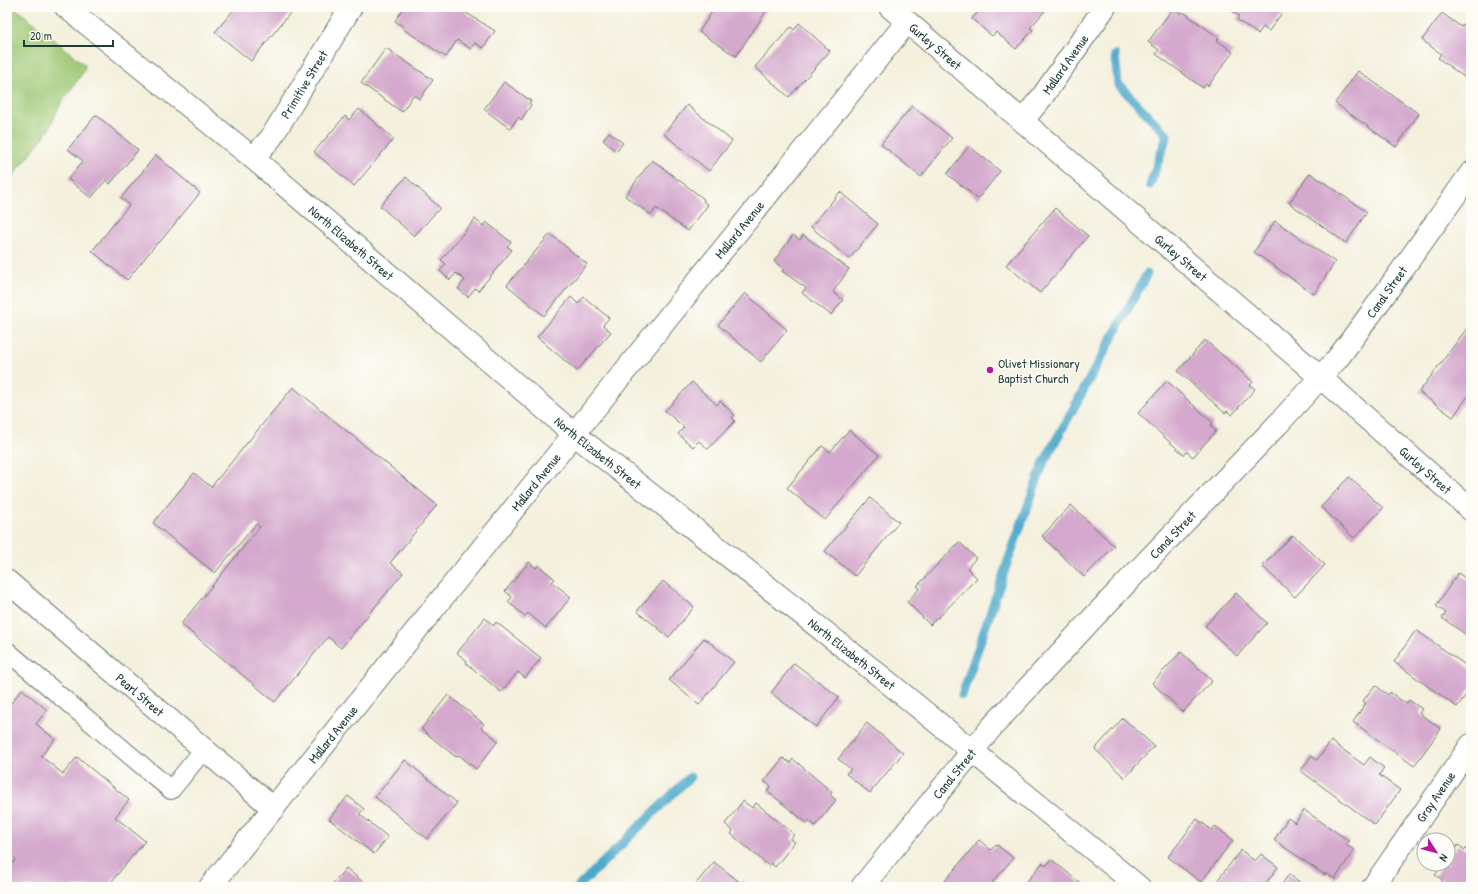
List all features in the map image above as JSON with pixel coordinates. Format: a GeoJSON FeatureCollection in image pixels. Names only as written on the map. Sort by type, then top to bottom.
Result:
{"type":"FeatureCollection","features":[{"type":"Feature","properties":{"kind":"street","name":"North Elizabeth Street"},"geometry":{"type":"LineString","coordinates":[[66,7],[252,158],[574,434],[879,675],[1139,887]]}},
{"type":"Feature","properties":{"kind":"street","name":"Primitive Street"},"geometry":{"type":"LineString","coordinates":[[252,158],[271,138],[350,7]]}},
{"type":"Feature","properties":{"kind":"street","name":"Gurley Street"},"geometry":{"type":"LineString","coordinates":[[890,7],[1024,120],[1471,510]]}},
{"type":"Feature","properties":{"kind":"street","name":"Mallard Avenue"},"geometry":{"type":"LineString","coordinates":[[1024,120],[1042,97],[1105,7]]}},
{"type":"Feature","properties":{"kind":"street","name":"Mallard Avenue"},"geometry":{"type":"LineString","coordinates":[[210,887],[907,22]]}},
{"type":"Feature","properties":{"kind":"street","name":"Canal Street"},"geometry":{"type":"LineString","coordinates":[[862,887],[991,728],[1090,621],[1219,487],[1338,358],[1471,173]]}},
{"type":"Feature","properties":{"kind":"street","name":"Pearl Street"},"geometry":{"type":"LineString","coordinates":[[7,581],[274,809]]}},
{"type":"Feature","properties":{"kind":"street","name":"Gray Avenue"},"geometry":{"type":"LineString","coordinates":[[1373,887],[1471,745]]}},
{"type":"Feature","properties":{"kind":"lane"},"geometry":{"type":"LineString","coordinates":[[7,651],[171,790],[204,749]]}},
{"type":"Feature","properties":{"kind":"green space"},"geometry":{"type":"Polygon","coordinates":[[[7,7],[14,7],[85,65],[84,71],[60,105],[48,131],[7,184],[7,7]]]}},
{"type":"Feature","properties":{"kind":"building"},"geometry":{"type":"Polygon","coordinates":[[[236,7],[295,7],[251,61],[215,32],[236,7]]]}},
{"type":"Feature","properties":{"kind":"building"},"geometry":{"type":"Polygon","coordinates":[[[404,7],[469,7],[465,12],[495,31],[483,48],[475,43],[471,49],[457,40],[446,57],[403,29],[404,27],[395,21],[404,7]]]}},
{"type":"Feature","properties":{"kind":"building"},"geometry":{"type":"Polygon","coordinates":[[[715,7],[769,7],[736,56],[699,32],[715,7]]]}},
{"type":"Feature","properties":{"kind":"building"},"geometry":{"type":"Polygon","coordinates":[[[982,7],[1048,7],[1030,28],[1033,30],[1016,49],[996,32],[992,36],[972,19],[982,7]]]}},
{"type":"Feature","properties":{"kind":"building"},"geometry":{"type":"Polygon","coordinates":[[[1233,7],[1286,7],[1269,31],[1263,27],[1258,34],[1237,20],[1239,16],[1233,12],[1235,9],[1233,7]]]}},
{"type":"Feature","properties":{"kind":"building"},"geometry":{"type":"Polygon","coordinates":[[[1173,8],[1181,14],[1183,12],[1219,38],[1217,40],[1233,52],[1208,86],[1206,84],[1203,88],[1156,54],[1159,50],[1148,42],[1173,8]]]}},
{"type":"Feature","properties":{"kind":"building"},"geometry":{"type":"Polygon","coordinates":[[[1442,13],[1461,27],[1463,24],[1471,30],[1471,82],[1438,58],[1441,54],[1422,40],[1442,13]]]}},
{"type":"Feature","properties":{"kind":"building"},"geometry":{"type":"Polygon","coordinates":[[[799,23],[830,51],[789,97],[755,67],[791,27],[794,30],[799,23]]]}},
{"type":"Feature","properties":{"kind":"building"},"geometry":{"type":"Polygon","coordinates":[[[386,48],[433,80],[420,99],[413,95],[402,112],[361,83],[386,48]]]}},
{"type":"Feature","properties":{"kind":"building"},"geometry":{"type":"Polygon","coordinates":[[[1358,71],[1419,114],[1396,147],[1335,103],[1358,71]]]}},
{"type":"Feature","properties":{"kind":"building"},"geometry":{"type":"Polygon","coordinates":[[[504,82],[531,101],[529,103],[531,105],[521,120],[518,117],[510,129],[484,109],[504,82]]]}},
{"type":"Feature","properties":{"kind":"building"},"geometry":{"type":"Polygon","coordinates":[[[687,105],[732,141],[709,171],[664,134],[687,105]]]}},
{"type":"Feature","properties":{"kind":"building"},"geometry":{"type":"Polygon","coordinates":[[[912,106],[952,138],[921,177],[881,144],[912,106]]]}},
{"type":"Feature","properties":{"kind":"building"},"geometry":{"type":"Polygon","coordinates":[[[359,109],[394,139],[354,186],[314,152],[345,116],[349,120],[359,109]]]}},
{"type":"Feature","properties":{"kind":"building"},"geometry":{"type":"Polygon","coordinates":[[[96,115],[138,150],[110,184],[106,180],[91,198],[68,179],[83,161],[68,149],[96,115]]]}},
{"type":"Feature","properties":{"kind":"building"},"geometry":{"type":"Polygon","coordinates":[[[609,132],[623,143],[616,151],[603,140],[609,132]]]}},
{"type":"Feature","properties":{"kind":"building"},"geometry":{"type":"Polygon","coordinates":[[[969,146],[1000,171],[978,199],[947,174],[969,146]]]}},
{"type":"Feature","properties":{"kind":"building"},"geometry":{"type":"Polygon","coordinates":[[[156,155],[200,193],[127,280],[92,251],[129,205],[121,198],[156,155]]]}},
{"type":"Feature","properties":{"kind":"building"},"geometry":{"type":"Polygon","coordinates":[[[652,160],[704,199],[703,201],[708,205],[688,231],[656,208],[651,215],[625,196],[652,160]]]}},
{"type":"Feature","properties":{"kind":"building"},"geometry":{"type":"Polygon","coordinates":[[[1310,173],[1367,212],[1346,243],[1289,203],[1310,173]]]}},
{"type":"Feature","properties":{"kind":"building"},"geometry":{"type":"Polygon","coordinates":[[[406,177],[440,208],[414,236],[380,206],[406,177]]]}},
{"type":"Feature","properties":{"kind":"building"},"geometry":{"type":"Polygon","coordinates":[[[840,192],[878,224],[849,259],[811,227],[840,192]]]}},
{"type":"Feature","properties":{"kind":"building"},"geometry":{"type":"Polygon","coordinates":[[[1055,208],[1088,236],[1040,293],[1006,265],[1055,208]]]}},
{"type":"Feature","properties":{"kind":"building"},"geometry":{"type":"Polygon","coordinates":[[[475,219],[483,226],[486,222],[511,242],[507,246],[512,250],[478,291],[475,288],[468,297],[458,289],[465,280],[456,273],[450,280],[440,271],[446,264],[441,260],[475,219]]]}},
{"type":"Feature","properties":{"kind":"building"},"geometry":{"type":"Polygon","coordinates":[[[1275,221],[1335,262],[1314,294],[1254,252],[1275,221]]]}},
{"type":"Feature","properties":{"kind":"building"},"geometry":{"type":"Polygon","coordinates":[[[550,234],[587,264],[544,316],[507,285],[550,234]]]}},
{"type":"Feature","properties":{"kind":"building"},"geometry":{"type":"Polygon","coordinates":[[[793,235],[800,240],[803,235],[849,269],[833,292],[843,300],[831,315],[802,293],[806,288],[782,271],[784,269],[774,261],[793,235]]]}},
{"type":"Feature","properties":{"kind":"building"},"geometry":{"type":"Polygon","coordinates":[[[745,293],[787,330],[761,362],[718,325],[745,293]]]}},
{"type":"Feature","properties":{"kind":"building"},"geometry":{"type":"Polygon","coordinates":[[[571,297],[578,304],[584,297],[609,318],[603,325],[611,332],[577,371],[537,337],[571,297]]]}},
{"type":"Feature","properties":{"kind":"building"},"geometry":{"type":"Polygon","coordinates":[[[1471,323],[1471,392],[1453,417],[1419,392],[1471,323]]]}},
{"type":"Feature","properties":{"kind":"building"},"geometry":{"type":"Polygon","coordinates":[[[1205,340],[1253,382],[1250,385],[1255,389],[1232,415],[1227,411],[1225,413],[1178,371],[1205,340]]]}},
{"type":"Feature","properties":{"kind":"building"},"geometry":{"type":"Polygon","coordinates":[[[1167,381],[1213,423],[1211,426],[1216,431],[1193,457],[1187,452],[1184,455],[1138,413],[1167,381]]]}},
{"type":"Feature","properties":{"kind":"building"},"geometry":{"type":"Polygon","coordinates":[[[692,382],[717,405],[720,401],[735,415],[732,418],[735,421],[708,449],[699,441],[693,447],[678,434],[684,427],[665,411],[692,382]]]}},
{"type":"Feature","properties":{"kind":"building"},"geometry":{"type":"Polygon","coordinates":[[[293,387],[437,505],[390,563],[403,573],[341,648],[328,637],[275,702],[181,624],[260,527],[256,524],[215,573],[153,523],[194,473],[211,487],[293,387]]]}},
{"type":"Feature","properties":{"kind":"building"},"geometry":{"type":"Polygon","coordinates":[[[849,430],[879,455],[825,520],[787,488],[822,446],[830,452],[849,430]]]}},
{"type":"Feature","properties":{"kind":"building"},"geometry":{"type":"Polygon","coordinates":[[[1349,477],[1383,508],[1354,538],[1321,507],[1349,477]]]}},
{"type":"Feature","properties":{"kind":"building"},"geometry":{"type":"Polygon","coordinates":[[[870,498],[899,522],[855,576],[825,551],[870,498]]]}},
{"type":"Feature","properties":{"kind":"building"},"geometry":{"type":"Polygon","coordinates":[[[1071,505],[1114,546],[1084,577],[1042,536],[1071,505]]]}},
{"type":"Feature","properties":{"kind":"building"},"geometry":{"type":"Polygon","coordinates":[[[1293,535],[1325,565],[1295,597],[1262,566],[1293,535]]]}},
{"type":"Feature","properties":{"kind":"building"},"geometry":{"type":"Polygon","coordinates":[[[959,542],[976,558],[967,568],[977,578],[930,625],[907,602],[920,588],[917,586],[959,542]]]}},
{"type":"Feature","properties":{"kind":"building"},"geometry":{"type":"Polygon","coordinates":[[[529,562],[536,568],[538,565],[555,579],[552,582],[571,597],[546,628],[528,613],[525,616],[508,602],[512,597],[505,591],[529,562]]]}},
{"type":"Feature","properties":{"kind":"building"},"geometry":{"type":"Polygon","coordinates":[[[1458,573],[1471,582],[1471,638],[1442,618],[1446,613],[1436,606],[1458,573]]]}},
{"type":"Feature","properties":{"kind":"building"},"geometry":{"type":"Polygon","coordinates":[[[663,581],[694,607],[669,637],[637,611],[663,581]]]}},
{"type":"Feature","properties":{"kind":"building"},"geometry":{"type":"Polygon","coordinates":[[[1236,593],[1267,623],[1237,656],[1205,626],[1236,593]]]}},
{"type":"Feature","properties":{"kind":"building"},"geometry":{"type":"Polygon","coordinates":[[[485,618],[494,626],[496,622],[541,658],[525,678],[518,672],[501,692],[466,663],[467,661],[457,653],[485,618]]]}},
{"type":"Feature","properties":{"kind":"building"},"geometry":{"type":"Polygon","coordinates":[[[1416,630],[1471,669],[1471,688],[1457,707],[1394,662],[1416,630]]]}},
{"type":"Feature","properties":{"kind":"building"},"geometry":{"type":"Polygon","coordinates":[[[704,638],[734,662],[699,705],[669,680],[704,638]]]}},
{"type":"Feature","properties":{"kind":"building"},"geometry":{"type":"Polygon","coordinates":[[[1181,652],[1212,681],[1183,712],[1152,683],[1181,652]]]}},
{"type":"Feature","properties":{"kind":"building"},"geometry":{"type":"Polygon","coordinates":[[[794,663],[839,697],[816,727],[771,693],[794,663]]]}},
{"type":"Feature","properties":{"kind":"building"},"geometry":{"type":"Polygon","coordinates":[[[1375,685],[1388,695],[1390,692],[1406,704],[1409,700],[1422,709],[1419,713],[1441,729],[1414,766],[1353,722],[1366,703],[1363,701],[1375,685]]]}},
{"type":"Feature","properties":{"kind":"building"},"geometry":{"type":"Polygon","coordinates":[[[22,689],[47,710],[36,724],[55,739],[41,756],[63,774],[77,757],[129,800],[115,817],[145,841],[107,887],[7,887],[7,870],[16,859],[7,852],[7,700],[11,703],[22,689]]]}},
{"type":"Feature","properties":{"kind":"building"},"geometry":{"type":"Polygon","coordinates":[[[448,695],[484,724],[481,727],[498,741],[476,769],[459,755],[456,757],[421,729],[448,695]]]}},
{"type":"Feature","properties":{"kind":"building"},"geometry":{"type":"Polygon","coordinates":[[[1123,718],[1154,746],[1125,778],[1095,749],[1123,718]]]}},
{"type":"Feature","properties":{"kind":"building"},"geometry":{"type":"Polygon","coordinates":[[[867,723],[903,753],[870,793],[846,774],[851,769],[838,759],[867,723]]]}},
{"type":"Feature","properties":{"kind":"building"},"geometry":{"type":"Polygon","coordinates":[[[1331,741],[1364,765],[1370,757],[1384,768],[1379,775],[1400,790],[1375,825],[1301,771],[1311,756],[1317,760],[1331,741]]]}},
{"type":"Feature","properties":{"kind":"building"},"geometry":{"type":"Polygon","coordinates":[[[783,758],[790,763],[793,759],[832,792],[830,795],[836,800],[815,826],[809,820],[807,823],[767,791],[771,786],[764,781],[783,758]]]}},
{"type":"Feature","properties":{"kind":"building"},"geometry":{"type":"Polygon","coordinates":[[[405,760],[457,803],[427,839],[375,797],[405,760]]]}},
{"type":"Feature","properties":{"kind":"building"},"geometry":{"type":"Polygon","coordinates":[[[348,796],[364,809],[359,814],[388,837],[374,854],[329,819],[348,796]]]}},
{"type":"Feature","properties":{"kind":"building"},"geometry":{"type":"Polygon","coordinates":[[[743,801],[752,808],[756,803],[794,834],[791,839],[795,842],[775,867],[771,863],[769,866],[731,834],[733,831],[725,824],[743,801]]]}},
{"type":"Feature","properties":{"kind":"building"},"geometry":{"type":"Polygon","coordinates":[[[1304,810],[1349,841],[1346,845],[1354,850],[1335,879],[1326,873],[1325,875],[1274,840],[1288,818],[1295,823],[1304,810]]]}},
{"type":"Feature","properties":{"kind":"building"},"geometry":{"type":"Polygon","coordinates":[[[1197,819],[1212,830],[1215,826],[1233,840],[1201,882],[1168,857],[1197,819]]]}},
{"type":"Feature","properties":{"kind":"building"},"geometry":{"type":"Polygon","coordinates":[[[979,840],[991,850],[996,844],[1013,858],[989,887],[940,887],[979,840]]]}},
{"type":"Feature","properties":{"kind":"building"},"geometry":{"type":"Polygon","coordinates":[[[1458,845],[1465,850],[1468,846],[1471,849],[1471,887],[1442,887],[1439,885],[1443,880],[1435,875],[1437,872],[1456,872],[1456,848],[1458,845]]]}},
{"type":"Feature","properties":{"kind":"building"},"geometry":{"type":"Polygon","coordinates":[[[1241,850],[1255,861],[1261,854],[1278,867],[1263,887],[1214,887],[1213,886],[1241,850]]]}},
{"type":"Feature","properties":{"kind":"building"},"geometry":{"type":"Polygon","coordinates":[[[1051,859],[1084,886],[1027,887],[1028,885],[1026,883],[1042,863],[1046,866],[1051,859]]]}},
{"type":"Feature","properties":{"kind":"building"},"geometry":{"type":"Polygon","coordinates":[[[714,862],[741,883],[743,881],[750,887],[693,887],[714,862]]]}},
{"type":"Feature","properties":{"kind":"building"},"geometry":{"type":"Polygon","coordinates":[[[346,868],[369,887],[330,887],[346,868]]]}},
{"type":"Feature","properties":{"kind":"building"},"geometry":{"type":"Polygon","coordinates":[[[1289,874],[1306,887],[1280,887],[1289,874]]]}},
{"type":"Feature","properties":{"kind":"waterway"},"geometry":{"type":"LineString","coordinates":[[1115,55],[1118,84],[1167,135],[1150,185]]}},
{"type":"Feature","properties":{"kind":"waterway"},"geometry":{"type":"LineString","coordinates":[[962,695],[1043,464],[1147,274]]}},
{"type":"Feature","properties":{"kind":"waterway"},"geometry":{"type":"LineString","coordinates":[[578,887],[690,777]]}},
{"type":"Feature","properties":{"kind":"place","name":"Olivet Missionary Baptist Church"},"geometry":{"type":"Point","coordinates":[990,370]}}]}
